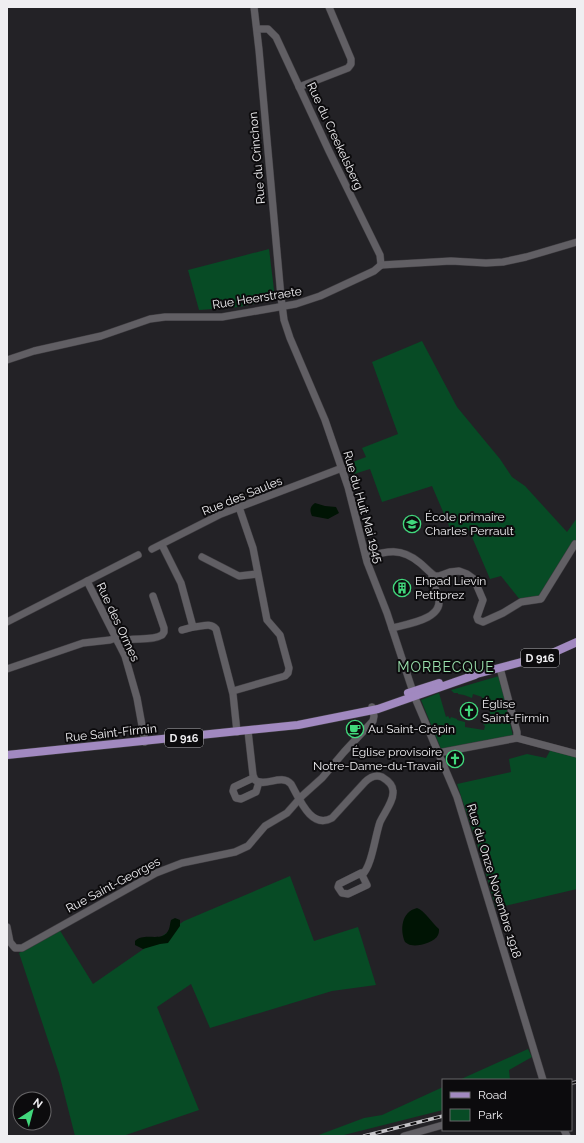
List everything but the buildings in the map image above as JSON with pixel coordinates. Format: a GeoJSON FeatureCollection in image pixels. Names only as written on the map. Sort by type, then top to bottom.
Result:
{"type":"FeatureCollection","features":[{"type":"Feature","properties":{"kind":"main road","name":"D 916"},"geometry":{"type":"LineString","coordinates":[[414,694],[429,686],[548,655],[577,642]]}},
{"type":"Feature","properties":{"kind":"main road","name":"Rue Saint-Firmin"},"geometry":{"type":"LineString","coordinates":[[7,755],[298,726],[372,709],[414,694]]}},
{"type":"Feature","properties":{"kind":"street","name":"Rue du Crinchon"},"geometry":{"type":"LineString","coordinates":[[254,7],[282,307]]}},
{"type":"Feature","properties":{"kind":"street"},"geometry":{"type":"LineString","coordinates":[[299,87],[348,68],[351,64],[351,59],[328,7]]}},
{"type":"Feature","properties":{"kind":"street","name":"Rue du Creekelsberg"},"geometry":{"type":"LineString","coordinates":[[257,29],[268,29],[274,34],[380,255],[381,265]]}},
{"type":"Feature","properties":{"kind":"street","name":"Rue Heerstraete"},"geometry":{"type":"LineString","coordinates":[[7,360],[34,351],[101,336],[150,319],[165,317],[222,317],[305,302],[374,271],[381,265],[451,261],[486,263],[503,262],[577,242]]}},
{"type":"Feature","properties":{"kind":"street","name":"Rue du Huit Mai 1945"},"geometry":{"type":"LineString","coordinates":[[282,307],[292,344],[324,420],[342,468],[354,506],[366,557],[414,694]]}},
{"type":"Feature","properties":{"kind":"street","name":"Rue des Saules"},"geometry":{"type":"LineString","coordinates":[[152,549],[212,518],[342,468]]}},
{"type":"Feature","properties":{"kind":"street"},"geometry":{"type":"LineString","coordinates":[[233,691],[283,677],[288,672],[280,635],[267,620],[253,548],[240,507]]}},
{"type":"Feature","properties":{"kind":"street"},"geometry":{"type":"LineString","coordinates":[[366,557],[388,551],[402,553],[417,561],[432,575],[437,576],[459,571],[468,574],[474,579],[483,598],[483,602],[477,617],[480,622],[483,622],[503,613],[521,602],[541,599],[575,544]]}},
{"type":"Feature","properties":{"kind":"street"},"geometry":{"type":"LineString","coordinates":[[162,545],[181,583],[193,627]]}},
{"type":"Feature","properties":{"kind":"street"},"geometry":{"type":"LineString","coordinates":[[7,622],[138,555]]}},
{"type":"Feature","properties":{"kind":"street"},"geometry":{"type":"LineString","coordinates":[[202,557],[238,576],[257,574]]}},
{"type":"Feature","properties":{"kind":"street"},"geometry":{"type":"LineString","coordinates":[[392,628],[424,619],[436,610],[439,600],[432,575]]}},
{"type":"Feature","properties":{"kind":"street","name":"Rue des Ormes"},"geometry":{"type":"LineString","coordinates":[[87,581],[126,660],[136,693],[145,742]]}},
{"type":"Feature","properties":{"kind":"street"},"geometry":{"type":"LineString","coordinates":[[7,669],[83,643],[129,638],[156,637],[162,635],[164,628],[153,596]]}},
{"type":"Feature","properties":{"kind":"street"},"geometry":{"type":"LineString","coordinates":[[182,630],[210,624],[216,629],[233,691],[237,732]]}},
{"type":"Feature","properties":{"kind":"street"},"geometry":{"type":"LineString","coordinates":[[500,668],[517,732],[516,738]]}},
{"type":"Feature","properties":{"kind":"street","name":"Rue du Onze Novembre 1918"},"geometry":{"type":"LineString","coordinates":[[414,694],[457,797],[543,1079]]}},
{"type":"Feature","properties":{"kind":"street","name":"Rue Saint-Georges"},"geometry":{"type":"LineString","coordinates":[[7,927],[12,945],[15,948],[22,948],[156,873],[182,863],[235,852],[246,848],[253,842],[265,826],[287,813],[300,798],[322,778],[347,748],[372,722],[374,718],[372,709]]}},
{"type":"Feature","properties":{"kind":"street"},"geometry":{"type":"LineString","coordinates":[[248,731],[256,780],[287,780],[313,817],[318,821],[324,821],[332,818],[369,778],[379,776],[389,782],[393,787],[393,796],[379,825],[367,868],[362,875]]}},
{"type":"Feature","properties":{"kind":"street"},"geometry":{"type":"LineString","coordinates":[[438,752],[516,738],[577,754]]}},
{"type":"Feature","properties":{"kind":"street"},"geometry":{"type":"LineString","coordinates":[[404,1136],[442,1125]]}},
{"type":"Feature","properties":{"kind":"green space"},"geometry":{"type":"Polygon","coordinates":[[[269,249],[275,298],[268,301],[239,307],[199,310],[188,270],[269,249]]]}},
{"type":"Feature","properties":{"kind":"green space"},"geometry":{"type":"Polygon","coordinates":[[[422,341],[457,407],[500,459],[512,477],[525,486],[567,532],[577,518],[577,541],[574,540],[540,596],[521,601],[501,576],[490,579],[469,530],[453,535],[432,486],[382,502],[370,469],[354,474],[350,463],[366,457],[362,448],[398,434],[372,362],[422,341]]]}},
{"type":"Feature","properties":{"kind":"green space"},"geometry":{"type":"Polygon","coordinates":[[[499,676],[513,736],[441,749],[421,700],[439,693],[446,717],[448,716],[450,719],[451,717],[465,722],[465,727],[484,730],[485,726],[483,724],[486,721],[485,720],[489,718],[490,711],[487,709],[490,705],[487,702],[488,698],[485,697],[483,701],[481,700],[482,697],[473,694],[472,698],[454,693],[451,690],[499,676]]]}},
{"type":"Feature","properties":{"kind":"green space"},"geometry":{"type":"Polygon","coordinates":[[[551,749],[577,757],[577,889],[496,908],[457,784],[511,772],[509,759],[527,754],[546,758],[551,749]]]}},
{"type":"Feature","properties":{"kind":"green space"},"geometry":{"type":"Polygon","coordinates":[[[290,876],[314,941],[358,927],[376,985],[332,991],[210,1028],[191,984],[157,1007],[199,1110],[123,1136],[75,1136],[59,1073],[19,953],[59,929],[93,984],[184,921],[290,876]]]}},
{"type":"Feature","properties":{"kind":"green space"},"geometry":{"type":"Polygon","coordinates":[[[528,1049],[532,1057],[509,1070],[510,1079],[461,1079],[528,1049]]]}},
{"type":"Feature","properties":{"kind":"green space"},"geometry":{"type":"Polygon","coordinates":[[[442,1087],[442,1110],[340,1136],[316,1136],[364,1118],[382,1115],[442,1087]]]}},
{"type":"Feature","properties":{"kind":"shaded area"},"geometry":{"type":"Polygon","coordinates":[[[315,503],[336,507],[339,513],[328,519],[312,516],[310,509],[315,503]]]}},
{"type":"Feature","properties":{"kind":"shaded area"},"geometry":{"type":"Polygon","coordinates":[[[417,908],[425,914],[439,929],[439,931],[434,940],[418,945],[410,945],[405,942],[402,927],[408,913],[417,908]]]}},
{"type":"Feature","properties":{"kind":"shaded area"},"geometry":{"type":"Polygon","coordinates":[[[175,918],[180,920],[180,926],[168,943],[143,949],[135,945],[135,941],[139,938],[163,936],[169,929],[171,920],[175,918]]]}},
{"type":"Feature","properties":{"kind":"railway"},"geometry":{"type":"LineString","coordinates":[[572,1083],[577,1082]]}},
{"type":"Feature","properties":{"kind":"railway"},"geometry":{"type":"LineString","coordinates":[[364,1136],[442,1116]]}},
{"type":"Feature","properties":{"kind":"place","name":"École primaire Charles Perrault"},"geometry":{"type":"Point","coordinates":[412,524]}},
{"type":"Feature","properties":{"kind":"place","name":"Ehpad Lievin Petitprez"},"geometry":{"type":"Point","coordinates":[402,588]}},
{"type":"Feature","properties":{"kind":"place","name":"Église Saint-Firmin"},"geometry":{"type":"Point","coordinates":[469,711]}},
{"type":"Feature","properties":{"kind":"place","name":"Au Saint-Crépin"},"geometry":{"type":"Point","coordinates":[355,729]}},
{"type":"Feature","properties":{"kind":"place","name":"Église provisoire Notre-Dame-du-Travail"},"geometry":{"type":"Point","coordinates":[455,759]}},
{"type":"Feature","properties":{"kind":"district","name":"MORBECQUE"},"geometry":{"type":"Point","coordinates":[446,667]}}]}
